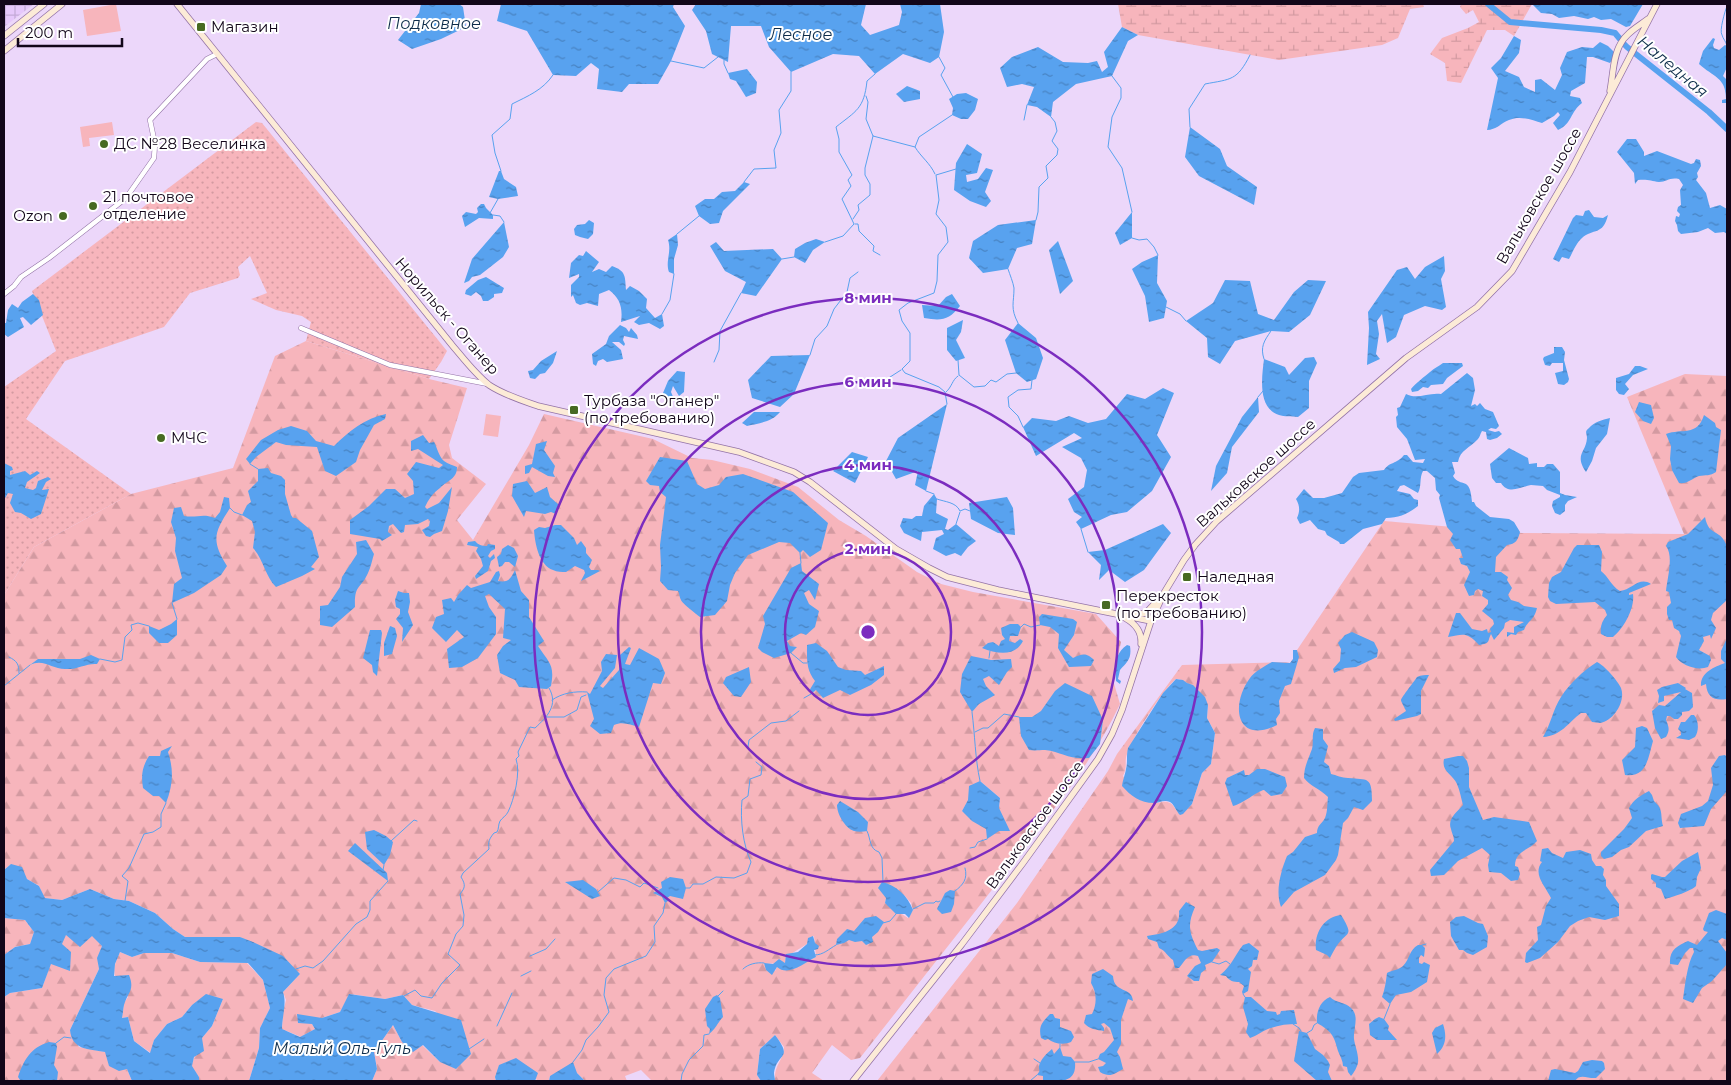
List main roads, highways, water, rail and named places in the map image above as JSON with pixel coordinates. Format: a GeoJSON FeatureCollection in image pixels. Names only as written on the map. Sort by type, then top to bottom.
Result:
{"type":"FeatureCollection","features":[{"type":"Feature","properties":{"kind":"main road"},"geometry":{"type":"LineString","coordinates":[[4,36],[44,4]]}},
{"type":"Feature","properties":{"kind":"main road"},"geometry":{"type":"LineString","coordinates":[[4,51],[62,4]]}},
{"type":"Feature","properties":{"kind":"main road","name":"Норильск - Оганер"},"geometry":{"type":"LineString","coordinates":[[176,4],[199,29],[217,54],[439,329],[469,365],[489,384],[510,397],[538,406],[710,445],[765,461],[802,477],[896,549],[947,577],[998,590],[1151,621]]}},
{"type":"Feature","properties":{"kind":"main road","name":"Вальковское шоссе"},"geometry":{"type":"LineString","coordinates":[[853,1081],[962,944],[1093,767],[1117,723],[1151,621],[1164,593],[1195,545],[1217,521],[1406,358],[1465,316],[1495,290],[1512,271],[1539,226],[1609,98],[1657,4]]}},
{"type":"Feature","properties":{"kind":"main road","name":"Вальковское шоссе"},"geometry":{"type":"LineString","coordinates":[[1609,98],[1615,63],[1621,43],[1626,36],[1650,17]]}},
{"type":"Feature","properties":{"kind":"main road","name":"Норильск - Оганер"},"geometry":{"type":"LineString","coordinates":[[1119,615],[1146,613],[1164,593]]}},
{"type":"Feature","properties":{"kind":"main road","name":"Норильск - Оганер"},"geometry":{"type":"LineString","coordinates":[[1119,615],[1130,621],[1139,630],[1142,641],[1140,654]]}},
{"type":"Feature","properties":{"kind":"water","name":"Подковное"},"geometry":{"type":"Polygon","coordinates":[[[421,4],[459,4],[463,7],[466,27],[441,39],[412,49],[398,40],[419,13],[421,4]]]}},
{"type":"Feature","properties":{"kind":"water"},"geometry":{"type":"Polygon","coordinates":[[[501,4],[674,4],[673,7],[685,26],[671,61],[658,84],[629,84],[622,92],[597,89],[599,69],[591,63],[576,76],[553,75],[527,31],[497,21],[501,4]]]}},
{"type":"Feature","properties":{"kind":"water","name":"Лесное"},"geometry":{"type":"Polygon","coordinates":[[[696,4],[866,4],[861,25],[870,35],[899,25],[902,12],[900,4],[940,4],[944,32],[939,57],[930,63],[903,54],[875,74],[859,56],[833,54],[791,72],[769,47],[761,26],[731,26],[728,62],[712,54],[706,31],[692,10],[696,4]]]}},
{"type":"Feature","properties":{"kind":"water"},"geometry":{"type":"Polygon","coordinates":[[[1532,4],[1643,4],[1630,26],[1626,27],[1611,19],[1601,20],[1594,17],[1588,19],[1574,16],[1559,18],[1552,14],[1541,13],[1532,4]]]}},
{"type":"Feature","properties":{"kind":"water"},"geometry":{"type":"Polygon","coordinates":[[[1122,27],[1138,35],[1128,41],[1112,76],[1076,84],[1053,102],[1051,117],[1037,107],[1027,105],[1034,87],[1022,84],[1007,87],[1000,68],[1012,57],[1038,47],[1063,62],[1088,63],[1097,61],[1102,72],[1108,67],[1104,52],[1122,27]]]}},
{"type":"Feature","properties":{"kind":"water"},"geometry":{"type":"Polygon","coordinates":[[[1514,36],[1521,40],[1519,53],[1505,71],[1519,77],[1524,87],[1535,92],[1535,80],[1541,79],[1555,90],[1562,75],[1560,68],[1567,52],[1582,47],[1593,48],[1600,42],[1608,46],[1616,54],[1610,63],[1593,57],[1587,57],[1585,83],[1571,91],[1570,96],[1580,98],[1582,103],[1575,110],[1566,125],[1558,130],[1553,123],[1560,115],[1558,112],[1542,123],[1526,118],[1517,118],[1487,130],[1498,78],[1491,68],[1501,58],[1514,36]]]}},
{"type":"Feature","properties":{"kind":"water"},"geometry":{"type":"Polygon","coordinates":[[[1713,38],[1715,39],[1714,48],[1719,50],[1725,45],[1727,46],[1727,67],[1723,76],[1727,80],[1727,116],[1726,103],[1722,103],[1722,100],[1726,99],[1724,86],[1718,78],[1699,64],[1703,51],[1713,38]]]}},
{"type":"Feature","properties":{"kind":"water"},"geometry":{"type":"Polygon","coordinates":[[[747,69],[757,82],[756,93],[746,97],[736,81],[730,79],[728,73],[747,69]]]}},
{"type":"Feature","properties":{"kind":"water"},"geometry":{"type":"Polygon","coordinates":[[[907,86],[920,91],[920,99],[904,102],[896,94],[907,86]]]}},
{"type":"Feature","properties":{"kind":"water"},"geometry":{"type":"Polygon","coordinates":[[[966,93],[978,99],[975,110],[968,119],[961,119],[952,115],[953,108],[949,99],[957,94],[966,93]]]}},
{"type":"Feature","properties":{"kind":"water"},"geometry":{"type":"Polygon","coordinates":[[[1190,127],[1220,149],[1227,166],[1257,187],[1254,205],[1199,176],[1185,157],[1190,127]]]}},
{"type":"Feature","properties":{"kind":"water"},"geometry":{"type":"Polygon","coordinates":[[[1627,139],[1636,139],[1644,152],[1644,156],[1657,151],[1691,164],[1696,159],[1700,160],[1701,166],[1696,180],[1706,193],[1710,208],[1720,205],[1727,209],[1727,234],[1724,232],[1715,233],[1708,228],[1698,232],[1681,234],[1675,221],[1676,216],[1679,217],[1680,214],[1677,211],[1681,205],[1680,190],[1683,185],[1679,179],[1659,182],[1638,180],[1635,184],[1634,173],[1617,152],[1627,139]]]}},
{"type":"Feature","properties":{"kind":"water"},"geometry":{"type":"Polygon","coordinates":[[[967,144],[982,154],[977,173],[966,175],[967,182],[978,179],[986,168],[993,170],[985,192],[991,201],[986,207],[970,201],[954,190],[956,163],[967,144]]]}},
{"type":"Feature","properties":{"kind":"water"},"geometry":{"type":"Polygon","coordinates":[[[499,171],[501,171],[504,179],[516,187],[518,196],[498,199],[489,197],[499,171]]]}},
{"type":"Feature","properties":{"kind":"water"},"geometry":{"type":"Polygon","coordinates":[[[744,182],[750,184],[723,211],[719,223],[710,224],[699,216],[695,206],[705,199],[714,199],[722,192],[735,191],[744,182]]]}},
{"type":"Feature","properties":{"kind":"water"},"geometry":{"type":"Polygon","coordinates":[[[484,204],[493,215],[493,219],[479,218],[465,227],[462,216],[466,212],[476,214],[478,212],[477,208],[484,204]]]}},
{"type":"Feature","properties":{"kind":"water"},"geometry":{"type":"Polygon","coordinates":[[[1589,210],[1594,217],[1603,218],[1608,215],[1606,222],[1600,229],[1582,238],[1569,259],[1562,257],[1559,262],[1553,259],[1573,218],[1576,215],[1583,216],[1585,211],[1589,210]]]}},
{"type":"Feature","properties":{"kind":"water"},"geometry":{"type":"Polygon","coordinates":[[[1132,212],[1132,238],[1120,245],[1115,233],[1132,212]]]}},
{"type":"Feature","properties":{"kind":"water"},"geometry":{"type":"Polygon","coordinates":[[[589,220],[594,223],[593,234],[588,239],[575,235],[574,229],[577,225],[585,224],[589,220]]]}},
{"type":"Feature","properties":{"kind":"water"},"geometry":{"type":"Polygon","coordinates":[[[1036,220],[1032,244],[1017,248],[1008,269],[983,273],[969,258],[973,241],[998,225],[1036,220]]]}},
{"type":"Feature","properties":{"kind":"water"},"geometry":{"type":"Polygon","coordinates":[[[504,222],[509,247],[503,257],[480,275],[472,277],[464,283],[472,259],[504,222]]]}},
{"type":"Feature","properties":{"kind":"water"},"geometry":{"type":"Polygon","coordinates":[[[677,234],[678,245],[674,259],[674,274],[669,272],[668,268],[668,240],[677,234]]]}},
{"type":"Feature","properties":{"kind":"water"},"geometry":{"type":"Polygon","coordinates":[[[816,239],[825,242],[813,250],[805,263],[794,257],[795,249],[816,239]]]}},
{"type":"Feature","properties":{"kind":"water"},"geometry":{"type":"Polygon","coordinates":[[[1058,241],[1073,281],[1060,294],[1049,250],[1058,241]]]}},
{"type":"Feature","properties":{"kind":"water"},"geometry":{"type":"Polygon","coordinates":[[[716,242],[724,251],[773,249],[782,259],[756,296],[741,293],[746,282],[725,271],[710,246],[716,242]]]}},
{"type":"Feature","properties":{"kind":"water"},"geometry":{"type":"Polygon","coordinates":[[[586,251],[599,262],[592,272],[599,269],[606,272],[612,266],[620,270],[625,278],[626,290],[630,286],[639,291],[647,299],[646,308],[655,318],[662,314],[664,326],[660,329],[649,323],[639,325],[634,322],[640,316],[621,322],[622,312],[620,304],[616,296],[609,290],[599,294],[598,306],[576,303],[573,295],[571,297],[571,285],[579,277],[579,274],[569,278],[571,263],[579,255],[583,256],[586,251]]]}},
{"type":"Feature","properties":{"kind":"water"},"geometry":{"type":"Polygon","coordinates":[[[1158,255],[1157,283],[1167,301],[1164,318],[1149,322],[1145,296],[1132,269],[1158,255]]]}},
{"type":"Feature","properties":{"kind":"water"},"geometry":{"type":"Polygon","coordinates":[[[1444,256],[1445,271],[1441,279],[1446,307],[1442,310],[1425,306],[1404,315],[1396,337],[1387,343],[1382,314],[1377,321],[1379,334],[1376,354],[1380,359],[1367,365],[1368,312],[1397,270],[1407,267],[1415,279],[1425,267],[1444,256]]]}},
{"type":"Feature","properties":{"kind":"water"},"geometry":{"type":"Polygon","coordinates":[[[486,277],[504,288],[502,293],[494,294],[494,297],[488,301],[483,301],[476,292],[471,296],[465,294],[466,290],[478,280],[486,277]]]}},
{"type":"Feature","properties":{"kind":"water"},"geometry":{"type":"Polygon","coordinates":[[[1225,280],[1250,281],[1258,314],[1274,320],[1294,292],[1308,280],[1326,281],[1310,315],[1289,332],[1271,331],[1235,341],[1220,364],[1208,357],[1207,338],[1186,321],[1213,303],[1225,280]]]}},
{"type":"Feature","properties":{"kind":"water"},"geometry":{"type":"Polygon","coordinates":[[[33,294],[39,300],[43,315],[31,325],[23,317],[20,318],[24,327],[8,337],[4,334],[4,323],[6,323],[8,310],[12,304],[18,308],[22,302],[33,294]]]}},
{"type":"Feature","properties":{"kind":"water"},"geometry":{"type":"Polygon","coordinates":[[[952,294],[960,306],[949,317],[940,319],[924,318],[922,305],[938,306],[946,297],[952,294]]]}},
{"type":"Feature","properties":{"kind":"water"},"geometry":{"type":"Polygon","coordinates":[[[963,320],[961,332],[956,340],[965,358],[956,361],[947,350],[947,328],[963,320]]]}},
{"type":"Feature","properties":{"kind":"water"},"geometry":{"type":"Polygon","coordinates":[[[1018,323],[1036,338],[1043,358],[1036,379],[1027,382],[1016,373],[1005,340],[1018,323]]]}},
{"type":"Feature","properties":{"kind":"water"},"geometry":{"type":"Polygon","coordinates":[[[620,325],[629,332],[631,328],[638,339],[624,336],[624,346],[619,342],[612,342],[621,350],[623,359],[607,362],[603,359],[598,361],[596,366],[593,364],[592,354],[606,344],[609,336],[620,325]]]}},
{"type":"Feature","properties":{"kind":"water"},"geometry":{"type":"Polygon","coordinates":[[[1554,347],[1562,347],[1565,352],[1564,360],[1569,379],[1564,385],[1558,384],[1555,373],[1563,371],[1563,363],[1552,363],[1550,366],[1545,365],[1543,359],[1554,353],[1554,347]]]}},
{"type":"Feature","properties":{"kind":"water"},"geometry":{"type":"Polygon","coordinates":[[[557,351],[553,363],[545,373],[540,374],[535,379],[530,378],[528,371],[533,370],[541,361],[557,351]]]}},
{"type":"Feature","properties":{"kind":"water"},"geometry":{"type":"Polygon","coordinates":[[[810,355],[794,394],[780,407],[752,398],[748,380],[771,356],[810,355]]]}},
{"type":"Feature","properties":{"kind":"water"},"geometry":{"type":"Polygon","coordinates":[[[1314,357],[1317,363],[1309,381],[1309,408],[1298,417],[1281,416],[1272,411],[1267,406],[1262,391],[1264,359],[1285,367],[1289,375],[1305,358],[1314,357]]]}},
{"type":"Feature","properties":{"kind":"water"},"geometry":{"type":"Polygon","coordinates":[[[1443,363],[1462,363],[1463,366],[1447,378],[1443,384],[1431,385],[1428,388],[1423,387],[1418,391],[1412,392],[1411,389],[1415,385],[1443,363]]]}},
{"type":"Feature","properties":{"kind":"water"},"geometry":{"type":"Polygon","coordinates":[[[1635,366],[1648,369],[1633,375],[1625,384],[1629,389],[1624,395],[1619,394],[1616,390],[1616,378],[1629,374],[1635,366]]]}},
{"type":"Feature","properties":{"kind":"water"},"geometry":{"type":"Polygon","coordinates":[[[677,371],[685,372],[684,392],[679,396],[673,386],[671,392],[674,399],[667,398],[663,393],[668,381],[677,371]]]}},
{"type":"Feature","properties":{"kind":"water"},"geometry":{"type":"Polygon","coordinates":[[[1467,373],[1473,378],[1475,390],[1471,406],[1475,404],[1477,406],[1480,403],[1485,409],[1493,412],[1499,426],[1496,429],[1491,428],[1488,430],[1499,431],[1502,434],[1490,440],[1487,439],[1486,432],[1482,431],[1478,439],[1461,455],[1458,462],[1452,462],[1455,473],[1453,476],[1459,482],[1467,485],[1471,493],[1472,502],[1490,517],[1509,519],[1514,522],[1520,532],[1515,543],[1507,545],[1496,557],[1495,572],[1501,572],[1508,577],[1507,580],[1512,588],[1508,595],[1511,600],[1524,606],[1537,608],[1524,630],[1516,635],[1511,634],[1507,637],[1507,632],[1514,633],[1514,627],[1524,622],[1510,620],[1505,623],[1504,628],[1494,640],[1491,634],[1487,643],[1479,645],[1465,635],[1448,637],[1456,613],[1460,613],[1472,629],[1482,631],[1487,629],[1488,633],[1491,632],[1490,629],[1494,624],[1493,620],[1482,611],[1488,604],[1488,600],[1482,596],[1483,591],[1478,589],[1474,595],[1469,596],[1464,585],[1470,572],[1467,566],[1461,564],[1459,558],[1463,558],[1460,549],[1456,549],[1450,540],[1453,534],[1447,527],[1439,498],[1440,495],[1436,490],[1435,478],[1427,471],[1423,471],[1418,493],[1404,485],[1400,486],[1397,491],[1410,494],[1414,499],[1418,500],[1418,506],[1403,515],[1386,518],[1382,524],[1363,529],[1344,544],[1340,544],[1327,535],[1325,531],[1318,529],[1310,520],[1300,524],[1297,518],[1299,508],[1296,499],[1304,489],[1313,498],[1324,498],[1342,493],[1353,477],[1359,473],[1384,470],[1404,455],[1407,455],[1413,462],[1423,463],[1425,459],[1415,460],[1407,439],[1397,427],[1397,408],[1400,407],[1406,394],[1419,396],[1441,394],[1467,373]]]}},
{"type":"Feature","properties":{"kind":"water"},"geometry":{"type":"Polygon","coordinates":[[[1163,388],[1174,393],[1157,435],[1171,457],[1152,491],[1127,512],[1111,515],[1081,529],[1076,522],[1082,517],[1074,512],[1068,499],[1084,487],[1087,470],[1081,458],[1062,447],[1082,438],[1074,433],[1036,456],[1023,427],[1032,418],[1056,421],[1069,416],[1088,423],[1106,419],[1127,394],[1145,399],[1163,388]]]}},
{"type":"Feature","properties":{"kind":"water"},"geometry":{"type":"Polygon","coordinates":[[[1258,397],[1259,412],[1232,447],[1227,473],[1211,491],[1216,466],[1242,417],[1258,397]]]}},
{"type":"Feature","properties":{"kind":"water"},"geometry":{"type":"Polygon","coordinates":[[[1639,402],[1651,405],[1654,418],[1651,424],[1643,421],[1635,412],[1639,402]]]}},
{"type":"Feature","properties":{"kind":"water"},"geometry":{"type":"Polygon","coordinates":[[[947,404],[926,491],[915,485],[918,471],[896,479],[886,461],[898,438],[947,404]]]}},
{"type":"Feature","properties":{"kind":"water"},"geometry":{"type":"Polygon","coordinates":[[[754,412],[780,412],[765,422],[747,426],[742,423],[754,412]]]}},
{"type":"Feature","properties":{"kind":"water"},"geometry":{"type":"Polygon","coordinates":[[[386,414],[385,419],[374,425],[360,450],[356,462],[336,476],[325,471],[317,447],[286,445],[276,442],[250,464],[246,459],[261,440],[278,430],[291,426],[307,431],[316,441],[334,446],[357,426],[386,414]]]}},
{"type":"Feature","properties":{"kind":"water"},"geometry":{"type":"Polygon","coordinates":[[[1704,415],[1721,430],[1716,472],[1710,475],[1699,476],[1685,483],[1679,483],[1672,470],[1670,459],[1671,446],[1666,434],[1693,429],[1701,422],[1704,415]]]}},
{"type":"Feature","properties":{"kind":"water"},"geometry":{"type":"Polygon","coordinates":[[[1610,418],[1607,434],[1596,448],[1586,472],[1581,457],[1586,443],[1586,433],[1591,426],[1601,420],[1610,418]]]}},
{"type":"Feature","properties":{"kind":"water"},"geometry":{"type":"Polygon","coordinates":[[[423,435],[429,443],[434,442],[439,455],[444,461],[457,467],[454,477],[435,492],[425,507],[427,509],[439,503],[452,487],[442,531],[430,537],[426,536],[422,530],[429,526],[430,521],[428,519],[418,524],[405,525],[404,532],[401,533],[393,524],[389,526],[388,532],[392,535],[382,541],[380,539],[350,534],[350,520],[369,506],[386,489],[395,489],[405,498],[414,494],[413,481],[407,474],[416,462],[439,468],[443,465],[418,449],[411,451],[411,441],[423,435]]]}},
{"type":"Feature","properties":{"kind":"water"},"geometry":{"type":"Polygon","coordinates":[[[547,441],[544,450],[555,466],[553,473],[555,477],[548,476],[532,467],[529,473],[525,474],[525,466],[532,464],[536,444],[547,441]]]}},
{"type":"Feature","properties":{"kind":"water"},"geometry":{"type":"Polygon","coordinates":[[[1509,448],[1528,458],[1529,464],[1537,463],[1537,467],[1553,464],[1560,472],[1560,493],[1577,497],[1568,501],[1565,505],[1565,511],[1560,515],[1555,513],[1552,506],[1553,501],[1560,497],[1560,495],[1547,490],[1543,486],[1531,485],[1507,489],[1501,483],[1496,483],[1492,478],[1490,464],[1509,448]]]}},
{"type":"Feature","properties":{"kind":"water"},"geometry":{"type":"Polygon","coordinates":[[[852,452],[868,457],[855,483],[833,471],[852,452]]]}},
{"type":"Feature","properties":{"kind":"water"},"geometry":{"type":"Polygon","coordinates":[[[660,457],[687,461],[697,484],[705,489],[719,485],[726,477],[743,474],[793,492],[828,523],[821,550],[810,557],[803,550],[800,553],[790,543],[779,542],[748,555],[735,573],[730,585],[727,601],[715,615],[700,617],[680,599],[678,591],[668,590],[660,581],[660,545],[666,497],[660,492],[659,486],[650,485],[646,481],[660,457]]]}},
{"type":"Feature","properties":{"kind":"water"},"geometry":{"type":"Polygon","coordinates":[[[4,463],[12,467],[13,470],[10,471],[10,475],[25,471],[30,475],[37,471],[40,473],[27,482],[25,488],[33,490],[36,488],[38,481],[48,477],[51,479],[46,482],[42,490],[49,489],[41,514],[31,519],[15,512],[10,503],[13,494],[8,493],[4,500],[4,463]]]}},
{"type":"Feature","properties":{"kind":"water"},"geometry":{"type":"Polygon","coordinates":[[[268,468],[271,473],[281,476],[285,480],[285,494],[291,515],[312,531],[319,557],[311,567],[315,569],[276,587],[253,548],[255,532],[252,521],[242,515],[247,505],[251,502],[248,491],[258,481],[258,469],[268,468]]]}},
{"type":"Feature","properties":{"kind":"water"},"geometry":{"type":"Polygon","coordinates":[[[527,481],[535,493],[547,487],[550,497],[559,505],[556,514],[526,511],[524,517],[512,496],[513,484],[527,481]]]}},
{"type":"Feature","properties":{"kind":"water"},"geometry":{"type":"Polygon","coordinates":[[[934,494],[937,499],[936,513],[948,519],[945,529],[948,530],[956,524],[976,541],[961,556],[955,553],[946,556],[933,549],[936,538],[944,534],[942,530],[922,532],[921,541],[904,533],[900,526],[903,518],[912,519],[916,516],[922,516],[924,506],[934,494]]]}},
{"type":"Feature","properties":{"kind":"water"},"geometry":{"type":"Polygon","coordinates":[[[224,497],[229,498],[230,508],[216,537],[218,549],[227,566],[221,575],[194,593],[172,603],[174,584],[182,578],[175,551],[176,538],[171,522],[174,508],[181,507],[184,516],[215,518],[220,512],[224,497]]]}},
{"type":"Feature","properties":{"kind":"water"},"geometry":{"type":"Polygon","coordinates":[[[1007,497],[1013,508],[1015,535],[998,533],[971,519],[969,503],[1007,497]]]}},
{"type":"Feature","properties":{"kind":"water"},"geometry":{"type":"Polygon","coordinates":[[[1705,517],[1709,527],[1726,544],[1727,600],[1713,613],[1711,620],[1716,628],[1711,639],[1710,635],[1703,637],[1704,641],[1699,650],[1710,656],[1711,660],[1708,667],[1695,668],[1686,665],[1676,657],[1681,636],[1679,631],[1674,628],[1672,620],[1669,620],[1667,614],[1667,607],[1671,603],[1669,592],[1666,591],[1670,556],[1666,546],[1668,542],[1688,534],[1705,517]]]}},
{"type":"Feature","properties":{"kind":"water"},"geometry":{"type":"Polygon","coordinates":[[[1163,524],[1171,533],[1144,570],[1125,582],[1109,570],[1099,580],[1101,565],[1088,552],[1105,550],[1163,524]]]}},
{"type":"Feature","properties":{"kind":"water"},"geometry":{"type":"Polygon","coordinates":[[[561,525],[574,538],[577,545],[581,541],[586,548],[586,553],[592,560],[589,567],[591,570],[600,571],[581,581],[585,573],[584,570],[575,566],[566,572],[558,572],[544,564],[535,541],[534,530],[539,527],[545,528],[561,525]]]}},
{"type":"Feature","properties":{"kind":"water"},"geometry":{"type":"Polygon","coordinates":[[[366,540],[374,554],[368,573],[357,590],[355,607],[332,627],[320,625],[320,606],[328,605],[340,587],[342,577],[357,554],[356,542],[366,540]]]}},
{"type":"Feature","properties":{"kind":"water"},"geometry":{"type":"Polygon","coordinates":[[[475,541],[487,546],[488,544],[495,545],[495,549],[488,556],[490,558],[494,554],[495,558],[491,561],[488,571],[476,579],[475,576],[483,566],[476,551],[478,547],[467,545],[468,542],[475,541]]]}},
{"type":"Feature","properties":{"kind":"water"},"geometry":{"type":"Polygon","coordinates":[[[508,545],[514,548],[518,556],[515,567],[509,562],[505,562],[499,567],[497,557],[501,554],[502,549],[508,545]]]}},
{"type":"Feature","properties":{"kind":"water"},"geometry":{"type":"Polygon","coordinates":[[[1577,545],[1599,545],[1602,552],[1601,571],[1614,587],[1620,591],[1639,582],[1651,584],[1629,593],[1629,595],[1633,594],[1630,611],[1625,623],[1613,637],[1601,634],[1602,624],[1607,615],[1605,610],[1595,602],[1556,604],[1550,601],[1548,597],[1549,583],[1552,577],[1561,572],[1577,545]]]}},
{"type":"Feature","properties":{"kind":"water"},"geometry":{"type":"Polygon","coordinates":[[[801,563],[802,571],[819,584],[815,600],[809,590],[804,593],[809,604],[819,611],[815,627],[806,635],[801,633],[787,641],[790,646],[797,647],[791,653],[774,658],[758,648],[765,624],[763,616],[791,568],[801,563]]]}},
{"type":"Feature","properties":{"kind":"water"},"geometry":{"type":"Polygon","coordinates":[[[515,570],[521,591],[529,600],[529,617],[544,641],[538,646],[552,668],[551,686],[547,689],[519,687],[515,680],[500,673],[497,655],[503,646],[511,640],[503,638],[505,609],[489,594],[485,596],[489,607],[496,617],[496,634],[478,658],[462,667],[449,668],[447,649],[464,637],[457,630],[446,642],[432,628],[436,617],[444,614],[442,600],[451,598],[454,602],[467,585],[471,588],[490,582],[496,572],[499,571],[498,581],[507,581],[515,570]]]}},
{"type":"Feature","properties":{"kind":"water"},"geometry":{"type":"Polygon","coordinates":[[[398,591],[409,593],[408,612],[413,625],[402,642],[403,628],[396,619],[400,614],[400,609],[396,607],[395,600],[398,591]]]}},
{"type":"Feature","properties":{"kind":"water"},"geometry":{"type":"Polygon","coordinates":[[[1042,614],[1073,619],[1077,622],[1074,635],[1064,650],[1073,658],[1081,655],[1089,656],[1094,660],[1091,666],[1069,667],[1058,648],[1059,634],[1050,627],[1040,625],[1039,617],[1042,614]]]}},
{"type":"Feature","properties":{"kind":"water"},"geometry":{"type":"Polygon","coordinates":[[[177,619],[177,635],[168,643],[159,643],[149,633],[149,626],[159,630],[177,619]]]}},
{"type":"Feature","properties":{"kind":"water"},"geometry":{"type":"Polygon","coordinates":[[[1010,624],[1018,624],[1021,627],[1018,636],[1010,636],[1009,641],[1015,643],[1020,639],[1023,641],[1020,646],[1015,650],[1005,653],[982,648],[988,643],[993,642],[999,646],[1001,641],[1005,639],[1001,628],[1010,624]]]}},
{"type":"Feature","properties":{"kind":"water"},"geometry":{"type":"Polygon","coordinates":[[[390,626],[395,628],[397,636],[392,654],[384,656],[384,643],[390,626]]]}},
{"type":"Feature","properties":{"kind":"water"},"geometry":{"type":"Polygon","coordinates":[[[370,630],[381,630],[382,633],[377,676],[373,672],[372,665],[363,658],[370,630]]]}},
{"type":"Feature","properties":{"kind":"water"},"geometry":{"type":"Polygon","coordinates":[[[1352,632],[1374,642],[1378,650],[1377,657],[1356,667],[1345,668],[1334,673],[1333,669],[1340,661],[1341,649],[1338,643],[1345,635],[1352,632]]]}},
{"type":"Feature","properties":{"kind":"water"},"geometry":{"type":"Polygon","coordinates":[[[1727,638],[1727,699],[1715,699],[1708,693],[1706,684],[1701,686],[1701,681],[1709,671],[1725,663],[1721,659],[1721,651],[1727,638]]]}},
{"type":"Feature","properties":{"kind":"water"},"geometry":{"type":"Polygon","coordinates":[[[816,643],[827,651],[838,667],[846,670],[861,671],[865,675],[884,666],[884,675],[871,685],[850,695],[840,690],[823,698],[816,690],[811,694],[809,691],[815,681],[807,660],[807,645],[816,643]]]}},
{"type":"Feature","properties":{"kind":"water"},"geometry":{"type":"Polygon","coordinates":[[[1127,645],[1130,646],[1130,654],[1120,670],[1118,679],[1121,681],[1120,684],[1116,681],[1116,661],[1120,652],[1127,645]]]}},
{"type":"Feature","properties":{"kind":"water"},"geometry":{"type":"Polygon","coordinates":[[[629,647],[631,648],[625,664],[630,665],[639,648],[659,659],[665,673],[661,684],[653,683],[639,727],[620,723],[614,725],[611,733],[600,734],[590,726],[594,719],[587,692],[590,694],[602,671],[601,662],[606,654],[617,655],[615,668],[600,686],[603,688],[619,670],[620,655],[629,647]]]}},
{"type":"Feature","properties":{"kind":"water"},"geometry":{"type":"Polygon","coordinates":[[[1293,650],[1297,650],[1299,657],[1291,684],[1285,686],[1279,701],[1280,713],[1276,719],[1277,725],[1263,730],[1253,730],[1245,726],[1239,710],[1240,700],[1250,678],[1257,671],[1272,662],[1290,663],[1293,659],[1293,650]]]}},
{"type":"Feature","properties":{"kind":"water"},"geometry":{"type":"Polygon","coordinates":[[[91,655],[100,659],[97,664],[69,669],[60,669],[43,663],[30,665],[38,659],[80,659],[91,655]]]}},
{"type":"Feature","properties":{"kind":"water"},"geometry":{"type":"Polygon","coordinates":[[[971,656],[991,660],[1011,659],[1012,667],[999,685],[989,676],[983,679],[986,686],[995,695],[979,704],[972,712],[960,692],[962,674],[971,656]]]}},
{"type":"Feature","properties":{"kind":"water"},"geometry":{"type":"Polygon","coordinates":[[[1597,662],[1617,681],[1621,688],[1622,699],[1618,710],[1610,719],[1600,723],[1592,722],[1586,713],[1581,713],[1560,732],[1543,737],[1556,706],[1565,692],[1577,678],[1597,662]]]}},
{"type":"Feature","properties":{"kind":"water"},"geometry":{"type":"Polygon","coordinates":[[[749,667],[751,682],[741,697],[734,696],[723,683],[726,677],[749,667]]]}},
{"type":"Feature","properties":{"kind":"water"},"geometry":{"type":"Polygon","coordinates":[[[1429,675],[1421,691],[1421,714],[1395,721],[1394,719],[1406,711],[1401,700],[1417,677],[1429,675]]]}},
{"type":"Feature","properties":{"kind":"water"},"geometry":{"type":"Polygon","coordinates":[[[1176,679],[1193,685],[1205,697],[1208,705],[1207,718],[1215,733],[1211,764],[1202,773],[1192,804],[1180,815],[1173,804],[1168,801],[1144,802],[1132,796],[1122,786],[1127,766],[1128,748],[1163,693],[1176,679]]]}},
{"type":"Feature","properties":{"kind":"water"},"geometry":{"type":"Polygon","coordinates":[[[1065,683],[1092,696],[1103,720],[1100,744],[1089,758],[1076,758],[1045,750],[1029,750],[1021,736],[1019,717],[1032,717],[1041,711],[1055,691],[1065,683]]]}},
{"type":"Feature","properties":{"kind":"water"},"geometry":{"type":"Polygon","coordinates":[[[1678,683],[1692,693],[1693,707],[1689,711],[1682,712],[1678,719],[1667,716],[1668,732],[1666,737],[1661,739],[1655,728],[1652,711],[1659,705],[1665,706],[1681,692],[1664,696],[1664,701],[1658,703],[1659,696],[1657,690],[1678,683]]]}},
{"type":"Feature","properties":{"kind":"water"},"geometry":{"type":"Polygon","coordinates":[[[1691,715],[1696,717],[1698,723],[1695,737],[1689,740],[1676,738],[1681,735],[1678,729],[1681,722],[1685,722],[1691,715]]]}},
{"type":"Feature","properties":{"kind":"water"},"geometry":{"type":"Polygon","coordinates":[[[1642,726],[1647,728],[1653,741],[1648,760],[1638,773],[1625,775],[1622,760],[1635,747],[1636,728],[1642,726]]]}},
{"type":"Feature","properties":{"kind":"water"},"geometry":{"type":"Polygon","coordinates":[[[1315,728],[1323,729],[1323,739],[1328,746],[1324,762],[1329,766],[1331,774],[1344,778],[1368,781],[1371,787],[1372,801],[1363,810],[1354,807],[1343,823],[1338,855],[1325,875],[1294,892],[1281,907],[1279,888],[1287,856],[1293,852],[1305,837],[1317,833],[1327,813],[1328,797],[1304,778],[1305,767],[1312,749],[1315,728]]]}},
{"type":"Feature","properties":{"kind":"water"},"geometry":{"type":"Polygon","coordinates":[[[172,746],[168,752],[172,778],[166,803],[159,796],[153,796],[143,788],[142,775],[149,756],[160,756],[161,751],[172,746]]]}},
{"type":"Feature","properties":{"kind":"water"},"geometry":{"type":"Polygon","coordinates":[[[1725,755],[1727,757],[1726,792],[1711,809],[1704,826],[1680,828],[1678,823],[1681,814],[1702,806],[1708,801],[1713,785],[1711,768],[1719,756],[1725,755]]]}},
{"type":"Feature","properties":{"kind":"water"},"geometry":{"type":"Polygon","coordinates":[[[1463,756],[1467,761],[1469,787],[1483,820],[1494,817],[1529,822],[1537,841],[1517,857],[1515,866],[1518,867],[1520,874],[1518,880],[1511,881],[1501,873],[1489,872],[1490,855],[1482,848],[1458,861],[1444,875],[1431,876],[1430,870],[1454,841],[1450,822],[1463,805],[1457,784],[1444,767],[1444,759],[1463,756]]]}},
{"type":"Feature","properties":{"kind":"water"},"geometry":{"type":"Polygon","coordinates":[[[1257,769],[1265,769],[1285,777],[1287,786],[1282,794],[1271,796],[1264,790],[1233,806],[1225,783],[1227,778],[1244,770],[1245,775],[1249,775],[1257,769]]]}},
{"type":"Feature","properties":{"kind":"water"},"geometry":{"type":"Polygon","coordinates":[[[980,781],[1000,798],[999,808],[1010,831],[999,831],[987,839],[986,829],[972,821],[962,811],[968,800],[969,786],[980,781]]]}},
{"type":"Feature","properties":{"kind":"water"},"geometry":{"type":"Polygon","coordinates":[[[1649,791],[1660,810],[1663,826],[1646,831],[1629,847],[1612,857],[1604,859],[1601,856],[1601,852],[1632,818],[1629,808],[1638,798],[1649,791]]]}},
{"type":"Feature","properties":{"kind":"water"},"geometry":{"type":"Polygon","coordinates":[[[840,801],[858,812],[868,822],[867,831],[854,831],[845,824],[837,809],[840,801]]]}},
{"type":"Feature","properties":{"kind":"water"},"geometry":{"type":"Polygon","coordinates":[[[374,830],[393,842],[390,855],[384,865],[367,849],[365,832],[374,830]]]}},
{"type":"Feature","properties":{"kind":"water"},"geometry":{"type":"Polygon","coordinates":[[[355,843],[387,873],[388,881],[348,851],[355,843]]]}},
{"type":"Feature","properties":{"kind":"water"},"geometry":{"type":"Polygon","coordinates":[[[1548,848],[1552,853],[1563,858],[1566,852],[1580,850],[1591,854],[1596,866],[1601,866],[1604,869],[1603,875],[1606,880],[1606,886],[1619,904],[1619,916],[1605,920],[1589,917],[1578,921],[1570,926],[1558,942],[1540,958],[1527,963],[1525,962],[1526,953],[1538,940],[1537,927],[1541,925],[1546,906],[1551,898],[1538,871],[1542,862],[1540,861],[1542,849],[1548,848]]]}},
{"type":"Feature","properties":{"kind":"water"},"geometry":{"type":"Polygon","coordinates":[[[1698,852],[1701,868],[1696,886],[1686,892],[1665,899],[1661,889],[1656,887],[1656,883],[1651,879],[1651,875],[1665,877],[1682,861],[1698,852]]]}},
{"type":"Feature","properties":{"kind":"water","name":"Малый Оль-Гуль"},"geometry":{"type":"Polygon","coordinates":[[[11,864],[22,867],[27,879],[39,886],[45,898],[62,900],[90,889],[114,899],[129,901],[155,913],[185,937],[240,937],[283,956],[300,974],[283,992],[282,1029],[300,1037],[315,1029],[312,1024],[298,1023],[297,1014],[322,1018],[340,1012],[349,994],[385,999],[403,995],[412,1005],[461,1020],[471,1054],[456,1069],[440,1062],[423,1045],[413,1052],[402,1042],[393,1025],[374,1052],[377,1069],[372,1081],[249,1081],[259,1048],[260,1028],[270,1008],[263,980],[248,963],[200,962],[172,953],[144,953],[132,957],[120,952],[115,964],[114,976],[129,975],[131,980],[130,991],[124,1005],[122,1018],[128,1017],[134,1041],[150,1053],[154,1040],[167,1024],[182,1017],[192,1005],[206,994],[223,999],[212,1026],[202,1038],[204,1051],[194,1057],[192,1066],[199,1077],[199,1081],[132,1081],[127,1069],[119,1071],[109,1066],[105,1052],[77,1045],[71,1037],[70,1030],[99,969],[97,958],[102,946],[92,936],[80,947],[66,935],[62,944],[71,952],[70,971],[51,964],[42,988],[10,993],[4,997],[4,955],[15,947],[30,944],[34,932],[25,920],[4,918],[4,870],[11,864]]]}},
{"type":"Feature","properties":{"kind":"water"},"geometry":{"type":"Polygon","coordinates":[[[670,877],[683,879],[686,888],[683,899],[670,896],[665,903],[662,897],[653,893],[662,888],[661,882],[670,877]]]}},
{"type":"Feature","properties":{"kind":"water"},"geometry":{"type":"Polygon","coordinates":[[[583,880],[596,889],[600,896],[592,899],[565,882],[583,880]]]}},
{"type":"Feature","properties":{"kind":"water"},"geometry":{"type":"Polygon","coordinates":[[[882,882],[897,888],[908,900],[913,910],[909,918],[905,914],[896,914],[885,903],[886,898],[878,888],[882,882]]]}},
{"type":"Feature","properties":{"kind":"water"},"geometry":{"type":"Polygon","coordinates":[[[950,890],[955,891],[954,904],[951,912],[942,914],[937,909],[945,893],[950,890]]]}},
{"type":"Feature","properties":{"kind":"water"},"geometry":{"type":"Polygon","coordinates":[[[1186,902],[1195,907],[1190,929],[1198,950],[1217,948],[1220,950],[1212,962],[1205,965],[1206,969],[1201,973],[1199,981],[1194,981],[1187,976],[1195,966],[1201,963],[1198,956],[1189,957],[1179,968],[1175,968],[1173,960],[1159,948],[1157,942],[1148,939],[1147,936],[1165,932],[1174,927],[1179,917],[1179,911],[1186,902]]]}},
{"type":"Feature","properties":{"kind":"water"},"geometry":{"type":"Polygon","coordinates":[[[1716,910],[1727,914],[1727,940],[1722,938],[1718,941],[1727,953],[1727,964],[1712,981],[1702,988],[1693,1003],[1683,999],[1688,969],[1694,952],[1693,948],[1690,948],[1685,953],[1678,965],[1670,964],[1670,959],[1672,952],[1677,947],[1688,941],[1697,945],[1708,932],[1703,929],[1709,913],[1716,910]]]}},
{"type":"Feature","properties":{"kind":"water"},"geometry":{"type":"Polygon","coordinates":[[[1341,915],[1348,927],[1348,933],[1336,947],[1330,958],[1316,950],[1318,932],[1329,919],[1341,915]]]}},
{"type":"Feature","properties":{"kind":"water"},"geometry":{"type":"Polygon","coordinates":[[[876,916],[884,922],[878,932],[872,937],[873,942],[866,945],[862,941],[855,942],[849,940],[836,945],[837,939],[847,929],[854,931],[865,918],[876,916]]]}},
{"type":"Feature","properties":{"kind":"water"},"geometry":{"type":"Polygon","coordinates":[[[1464,916],[1483,924],[1488,936],[1487,947],[1473,955],[1459,950],[1451,936],[1450,922],[1456,917],[1464,916]]]}},
{"type":"Feature","properties":{"kind":"water"},"geometry":{"type":"Polygon","coordinates":[[[813,936],[815,943],[819,946],[818,949],[814,950],[816,957],[791,970],[781,970],[777,967],[772,975],[766,970],[764,963],[773,964],[779,959],[785,963],[786,954],[798,952],[807,944],[808,938],[813,936]]]}},
{"type":"Feature","properties":{"kind":"water"},"geometry":{"type":"Polygon","coordinates":[[[1249,943],[1259,951],[1257,960],[1253,960],[1252,966],[1248,969],[1251,972],[1248,991],[1243,994],[1244,986],[1239,982],[1230,980],[1226,976],[1220,975],[1230,965],[1243,945],[1249,943]]]}},
{"type":"Feature","properties":{"kind":"water"},"geometry":{"type":"Polygon","coordinates":[[[1418,945],[1422,945],[1425,948],[1424,957],[1421,955],[1419,963],[1422,964],[1424,962],[1430,965],[1427,982],[1411,992],[1396,995],[1390,1004],[1382,997],[1387,973],[1403,966],[1413,949],[1418,945]]]}},
{"type":"Feature","properties":{"kind":"water"},"geometry":{"type":"Polygon","coordinates":[[[1103,969],[1113,976],[1116,985],[1130,993],[1133,1001],[1128,999],[1121,1020],[1121,1044],[1117,1052],[1123,1069],[1109,1075],[1100,1072],[1098,1067],[1106,1063],[1098,1059],[1100,1054],[1114,1040],[1110,1028],[1104,1023],[1101,1024],[1104,1031],[1091,1028],[1084,1023],[1086,1015],[1092,1014],[1095,1006],[1095,995],[1091,983],[1092,974],[1103,969]]]}},
{"type":"Feature","properties":{"kind":"water"},"geometry":{"type":"Polygon","coordinates":[[[717,995],[720,998],[723,1017],[709,1034],[710,1029],[707,1026],[705,1009],[713,997],[717,995]]]}},
{"type":"Feature","properties":{"kind":"water"},"geometry":{"type":"Polygon","coordinates":[[[1245,997],[1251,997],[1267,1011],[1276,1012],[1277,1015],[1281,1011],[1294,1010],[1297,1024],[1272,1028],[1250,1038],[1246,1032],[1248,1024],[1243,1007],[1245,997]]]}},
{"type":"Feature","properties":{"kind":"water"},"geometry":{"type":"Polygon","coordinates":[[[1330,997],[1349,1006],[1354,1011],[1356,1023],[1354,1039],[1358,1063],[1351,1076],[1347,1067],[1343,1066],[1331,1034],[1326,1028],[1317,1023],[1319,1007],[1330,997]]]}},
{"type":"Feature","properties":{"kind":"water"},"geometry":{"type":"Polygon","coordinates":[[[1050,1014],[1060,1019],[1060,1027],[1071,1031],[1074,1037],[1071,1042],[1059,1044],[1041,1038],[1041,1027],[1050,1014]]]}},
{"type":"Feature","properties":{"kind":"water"},"geometry":{"type":"Polygon","coordinates":[[[1379,1017],[1384,1019],[1389,1026],[1388,1030],[1397,1040],[1377,1040],[1370,1035],[1369,1024],[1379,1017]]]}},
{"type":"Feature","properties":{"kind":"water"},"geometry":{"type":"Polygon","coordinates":[[[1443,1024],[1445,1040],[1437,1054],[1432,1033],[1435,1028],[1443,1024]]]}},
{"type":"Feature","properties":{"kind":"water"},"geometry":{"type":"Polygon","coordinates":[[[1299,1031],[1307,1033],[1315,1049],[1328,1061],[1330,1065],[1328,1072],[1332,1081],[1317,1081],[1294,1061],[1299,1031]]]}},
{"type":"Feature","properties":{"kind":"water"},"geometry":{"type":"Polygon","coordinates":[[[775,1035],[781,1043],[784,1052],[783,1056],[776,1066],[774,1073],[775,1081],[761,1081],[757,1075],[760,1049],[775,1035]]]}},
{"type":"Feature","properties":{"kind":"water"},"geometry":{"type":"Polygon","coordinates":[[[49,1042],[56,1043],[57,1047],[54,1065],[58,1072],[57,1081],[18,1081],[20,1080],[18,1077],[25,1060],[32,1051],[49,1042]]]}},
{"type":"Feature","properties":{"kind":"water"},"geometry":{"type":"Polygon","coordinates":[[[1060,1047],[1063,1056],[1071,1057],[1075,1062],[1073,1074],[1066,1080],[1043,1081],[1043,1076],[1037,1075],[1040,1071],[1041,1061],[1052,1049],[1054,1054],[1060,1047]]]}},
{"type":"Feature","properties":{"kind":"water"},"geometry":{"type":"Polygon","coordinates":[[[516,1058],[538,1073],[535,1081],[496,1081],[495,1077],[499,1065],[516,1058]]]}},
{"type":"Feature","properties":{"kind":"water"},"geometry":{"type":"Polygon","coordinates":[[[1592,1060],[1604,1063],[1605,1069],[1596,1078],[1579,1077],[1575,1081],[1548,1081],[1551,1070],[1575,1073],[1583,1062],[1592,1060]]]}},
{"type":"Feature","properties":{"kind":"water"},"geometry":{"type":"Polygon","coordinates":[[[573,1062],[577,1073],[585,1081],[549,1081],[550,1076],[573,1062]]]}},
{"type":"Feature","properties":{"kind":"waterway","name":"Наледная"},"geometry":{"type":"LineString","coordinates":[[1488,4],[1510,22],[1601,30],[1615,33],[1620,39]]}},
{"type":"Feature","properties":{"kind":"waterway"},"geometry":{"type":"LineString","coordinates":[[1727,6],[1721,33],[1727,46]]}},
{"type":"Feature","properties":{"kind":"waterway","name":"Наледная"},"geometry":{"type":"LineString","coordinates":[[1623,43],[1709,112],[1727,129]]}},
{"type":"Feature","properties":{"kind":"waterway"},"geometry":{"type":"LineString","coordinates":[[1190,127],[1189,109],[1205,84],[1221,81],[1237,74],[1250,55]]}},
{"type":"Feature","properties":{"kind":"waterway"},"geometry":{"type":"LineString","coordinates":[[671,61],[704,68],[718,57]]}},
{"type":"Feature","properties":{"kind":"waterway"},"geometry":{"type":"LineString","coordinates":[[939,57],[945,68],[941,75],[953,97]]}},
{"type":"Feature","properties":{"kind":"waterway"},"geometry":{"type":"LineString","coordinates":[[724,60],[728,73]]}},
{"type":"Feature","properties":{"kind":"waterway"},"geometry":{"type":"LineString","coordinates":[[744,182],[754,169],[776,168],[774,150],[781,133],[779,110],[791,91],[791,72]]}},
{"type":"Feature","properties":{"kind":"waterway"},"geometry":{"type":"LineString","coordinates":[[825,242],[843,236],[854,224],[842,199],[851,186],[848,180],[852,175],[839,152],[839,139],[836,127],[861,104],[867,81],[875,74]]}},
{"type":"Feature","properties":{"kind":"waterway"},"geometry":{"type":"LineString","coordinates":[[501,171],[492,135],[510,119],[512,104],[540,89],[553,75]]}},
{"type":"Feature","properties":{"kind":"waterway"},"geometry":{"type":"LineString","coordinates":[[1112,76],[1121,88],[1121,98],[1112,117],[1108,147],[1122,168],[1132,212]]}},
{"type":"Feature","properties":{"kind":"waterway"},"geometry":{"type":"LineString","coordinates":[[866,96],[868,102],[866,119],[873,136],[915,147]]}},
{"type":"Feature","properties":{"kind":"waterway"},"geometry":{"type":"LineString","coordinates":[[1024,120],[1027,105]]}},
{"type":"Feature","properties":{"kind":"waterway"},"geometry":{"type":"LineString","coordinates":[[935,174],[915,147],[919,137],[952,115]]}},
{"type":"Feature","properties":{"kind":"waterway"},"geometry":{"type":"LineString","coordinates":[[1036,220],[1039,187],[1048,178],[1046,166],[1057,155],[1058,149],[1052,141],[1057,131],[1055,122],[1051,117]]}},
{"type":"Feature","properties":{"kind":"waterway"},"geometry":{"type":"LineString","coordinates":[[853,219],[859,210],[858,205],[870,195],[870,184],[865,175],[865,168],[873,136]]}},
{"type":"Feature","properties":{"kind":"waterway"},"geometry":{"type":"LineString","coordinates":[[947,404],[945,392],[939,387],[905,373],[902,369],[910,361],[910,333],[902,321],[899,310],[908,303],[934,293],[937,281],[938,255],[948,242],[946,227],[936,214],[939,200],[936,175],[956,169]]}},
{"type":"Feature","properties":{"kind":"waterway"},"geometry":{"type":"LineString","coordinates":[[490,213],[498,199]]}},
{"type":"Feature","properties":{"kind":"waterway"},"geometry":{"type":"LineString","coordinates":[[493,215],[500,216],[504,222]]}},
{"type":"Feature","properties":{"kind":"waterway"},"geometry":{"type":"LineString","coordinates":[[677,234],[699,216]]}},
{"type":"Feature","properties":{"kind":"waterway"},"geometry":{"type":"LineString","coordinates":[[855,224],[858,224],[859,231],[874,246],[873,251],[880,255]]}},
{"type":"Feature","properties":{"kind":"waterway"},"geometry":{"type":"LineString","coordinates":[[1132,238],[1139,240],[1147,239],[1158,255]]}},
{"type":"Feature","properties":{"kind":"waterway"},"geometry":{"type":"LineString","coordinates":[[782,259],[794,257]]}},
{"type":"Feature","properties":{"kind":"waterway"},"geometry":{"type":"LineString","coordinates":[[1008,269],[1014,288],[1013,309],[1018,323]]}},
{"type":"Feature","properties":{"kind":"waterway"},"geometry":{"type":"LineString","coordinates":[[810,355],[815,339],[827,326],[834,309],[847,292],[850,278],[858,272]]}},
{"type":"Feature","properties":{"kind":"waterway"},"geometry":{"type":"LineString","coordinates":[[662,314],[670,300],[674,274]]}},
{"type":"Feature","properties":{"kind":"waterway"},"geometry":{"type":"LineString","coordinates":[[714,362],[719,350],[720,331],[741,293]]}},
{"type":"Feature","properties":{"kind":"waterway"},"geometry":{"type":"LineString","coordinates":[[1166,307],[1180,314],[1186,321]]}},
{"type":"Feature","properties":{"kind":"waterway"},"geometry":{"type":"LineString","coordinates":[[1264,359],[1263,344],[1271,331]]}},
{"type":"Feature","properties":{"kind":"waterway"},"geometry":{"type":"LineString","coordinates":[[958,360],[959,375],[974,387],[985,386],[991,380],[996,382],[1007,374],[1016,373]]}},
{"type":"Feature","properties":{"kind":"waterway"},"geometry":{"type":"LineString","coordinates":[[887,379],[901,370]]}},
{"type":"Feature","properties":{"kind":"waterway"},"geometry":{"type":"LineString","coordinates":[[946,392],[958,376]]}},
{"type":"Feature","properties":{"kind":"waterway"},"geometry":{"type":"LineString","coordinates":[[1023,427],[1018,416],[1009,407],[1008,397],[1018,390],[1031,389],[1032,380]]}},
{"type":"Feature","properties":{"kind":"waterway"},"geometry":{"type":"LineString","coordinates":[[1258,397],[1263,391]]}},
{"type":"Feature","properties":{"kind":"waterway"},"geometry":{"type":"LineString","coordinates":[[250,464],[258,469]]}},
{"type":"Feature","properties":{"kind":"waterway"},"geometry":{"type":"LineString","coordinates":[[926,491],[934,494]]}},
{"type":"Feature","properties":{"kind":"waterway"},"geometry":{"type":"LineString","coordinates":[[937,499],[953,504],[960,511],[965,509],[970,511]]}},
{"type":"Feature","properties":{"kind":"waterway"},"geometry":{"type":"LineString","coordinates":[[230,508],[242,515]]}},
{"type":"Feature","properties":{"kind":"waterway"},"geometry":{"type":"LineString","coordinates":[[956,524],[960,512]]}},
{"type":"Feature","properties":{"kind":"waterway"},"geometry":{"type":"LineString","coordinates":[[1081,529],[1088,552]]}},
{"type":"Feature","properties":{"kind":"waterway"},"geometry":{"type":"LineString","coordinates":[[800,553],[801,563]]}},
{"type":"Feature","properties":{"kind":"waterway"},"geometry":{"type":"LineString","coordinates":[[172,603],[177,619]]}},
{"type":"Feature","properties":{"kind":"waterway"},"geometry":{"type":"LineString","coordinates":[[100,659],[115,662],[122,660],[125,637],[132,630],[131,625],[138,623],[149,626]]}},
{"type":"Feature","properties":{"kind":"waterway"},"geometry":{"type":"LineString","coordinates":[[1021,627],[1024,624],[1031,627],[1040,625]]}},
{"type":"Feature","properties":{"kind":"waterway"},"geometry":{"type":"LineString","coordinates":[[989,658],[990,651]]}},
{"type":"Feature","properties":{"kind":"waterway"},"geometry":{"type":"LineString","coordinates":[[791,653],[803,663],[807,663]]}},
{"type":"Feature","properties":{"kind":"waterway"},"geometry":{"type":"LineString","coordinates":[[9,657],[17,663],[19,673]]}},
{"type":"Feature","properties":{"kind":"waterway"},"geometry":{"type":"LineString","coordinates":[[4,686],[30,665]]}},
{"type":"Feature","properties":{"kind":"waterway"},"geometry":{"type":"LineString","coordinates":[[404,996],[415,990],[421,996],[432,998],[442,983],[460,965],[448,954],[456,934],[463,926],[464,915],[460,894],[464,884],[461,877],[489,849],[490,839],[497,832],[500,821],[508,812],[516,786],[518,771],[516,759],[519,756],[518,752],[530,727],[535,728],[544,720],[550,710],[553,700],[549,688]]}},
{"type":"Feature","properties":{"kind":"waterway"},"geometry":{"type":"LineString","coordinates":[[552,700],[569,693],[587,692]]}},
{"type":"Feature","properties":{"kind":"waterway"},"geometry":{"type":"LineString","coordinates":[[804,698],[811,694]]}},
{"type":"Feature","properties":{"kind":"waterway"},"geometry":{"type":"LineString","coordinates":[[546,717],[564,717],[577,710],[581,697],[586,695]]}},
{"type":"Feature","properties":{"kind":"waterway"},"geometry":{"type":"LineString","coordinates":[[748,747],[749,740],[771,723],[786,721],[799,711]]}},
{"type":"Feature","properties":{"kind":"waterway"},"geometry":{"type":"LineString","coordinates":[[972,712],[980,781]]}},
{"type":"Feature","properties":{"kind":"waterway"},"geometry":{"type":"LineString","coordinates":[[975,732],[988,728],[1004,714],[1019,717]]}},
{"type":"Feature","properties":{"kind":"waterway"},"geometry":{"type":"LineString","coordinates":[[686,888],[690,888],[693,884],[703,884],[716,877],[734,878],[747,873],[751,862],[743,832],[742,800],[748,796],[750,779],[761,775],[762,767],[756,762]]}},
{"type":"Feature","properties":{"kind":"waterway"},"geometry":{"type":"LineString","coordinates":[[125,901],[128,881],[122,876],[129,868],[144,834],[153,832],[161,827],[161,814],[166,803]]}},
{"type":"Feature","properties":{"kind":"waterway"},"geometry":{"type":"LineString","coordinates":[[391,841],[414,820],[417,821]]}},
{"type":"Feature","properties":{"kind":"waterway"},"geometry":{"type":"LineString","coordinates":[[867,831],[873,849],[879,852],[882,858],[883,882]]}},
{"type":"Feature","properties":{"kind":"waterway"},"geometry":{"type":"LineString","coordinates":[[970,848],[975,847],[978,842],[987,839]]}},
{"type":"Feature","properties":{"kind":"waterway"},"geometry":{"type":"LineString","coordinates":[[383,870],[384,865]]}},
{"type":"Feature","properties":{"kind":"waterway"},"geometry":{"type":"LineString","coordinates":[[955,891],[964,881],[966,875],[965,868]]}},
{"type":"Feature","properties":{"kind":"waterway"},"geometry":{"type":"LineString","coordinates":[[598,892],[614,878],[626,880],[640,887],[644,883],[658,888]]}},
{"type":"Feature","properties":{"kind":"waterway"},"geometry":{"type":"LineString","coordinates":[[296,969],[305,966],[313,968],[323,961],[356,924],[367,917],[370,910],[370,901],[388,881]]}},
{"type":"Feature","properties":{"kind":"waterway"},"geometry":{"type":"LineString","coordinates":[[913,909],[925,903],[940,901]]}},
{"type":"Feature","properties":{"kind":"waterway"},"geometry":{"type":"LineString","coordinates":[[573,1062],[582,1050],[586,1040],[609,1012],[604,995],[606,978],[614,969],[646,956],[655,942],[654,926],[663,913],[665,903]]}},
{"type":"Feature","properties":{"kind":"waterway"},"geometry":{"type":"LineString","coordinates":[[883,923],[890,921],[896,914]]}},
{"type":"Feature","properties":{"kind":"waterway"},"geometry":{"type":"LineString","coordinates":[[530,956],[546,949],[555,939]]}},
{"type":"Feature","properties":{"kind":"waterway"},"geometry":{"type":"LineString","coordinates":[[1422,945],[1426,944]]}},
{"type":"Feature","properties":{"kind":"waterway"},"geometry":{"type":"LineString","coordinates":[[815,955],[823,953],[836,945]]}},
{"type":"Feature","properties":{"kind":"waterway"},"geometry":{"type":"LineString","coordinates":[[1212,962],[1219,964],[1226,961],[1230,964]]}},
{"type":"Feature","properties":{"kind":"waterway"},"geometry":{"type":"LineString","coordinates":[[743,969],[753,964],[764,963]]}},
{"type":"Feature","properties":{"kind":"waterway"},"geometry":{"type":"LineString","coordinates":[[521,976],[531,971]]}},
{"type":"Feature","properties":{"kind":"waterway"},"geometry":{"type":"LineString","coordinates":[[718,996],[723,991]]}},
{"type":"Feature","properties":{"kind":"waterway"},"geometry":{"type":"LineString","coordinates":[[497,1026],[512,993]]}},
{"type":"Feature","properties":{"kind":"waterway"},"geometry":{"type":"LineString","coordinates":[[1384,1019],[1390,1004]]}},
{"type":"Feature","properties":{"kind":"waterway"},"geometry":{"type":"LineString","coordinates":[[1307,1033],[1317,1023]]}},
{"type":"Feature","properties":{"kind":"waterway"},"geometry":{"type":"LineString","coordinates":[[1293,1024],[1301,1031]]}},
{"type":"Feature","properties":{"kind":"waterway"},"geometry":{"type":"LineString","coordinates":[[681,1081],[682,1074],[689,1060],[703,1046],[704,1035],[709,1034]]}},
{"type":"Feature","properties":{"kind":"waterway"},"geometry":{"type":"LineString","coordinates":[[56,1043],[64,1037],[71,1038]]}},
{"type":"Feature","properties":{"kind":"waterway"},"geometry":{"type":"LineString","coordinates":[[469,1049],[484,1039]]}},
{"type":"Feature","properties":{"kind":"waterway"},"geometry":{"type":"LineString","coordinates":[[1034,1059],[1040,1063]]}},
{"type":"Feature","properties":{"kind":"waterway"},"geometry":{"type":"LineString","coordinates":[[1075,1062],[1089,1062],[1098,1059]]}},
{"type":"Feature","properties":{"kind":"waterway"},"geometry":{"type":"LineString","coordinates":[[1030,1081],[1037,1075]]}},
{"type":"Feature","properties":{"kind":"place","name":"Магазин"},"geometry":{"type":"Point","coordinates":[201,27]}},
{"type":"Feature","properties":{"kind":"place","name":"ДС №28 Веселинка"},"geometry":{"type":"Point","coordinates":[104,144]}},
{"type":"Feature","properties":{"kind":"place","name":"21 почтовое отделение"},"geometry":{"type":"Point","coordinates":[93,206]}},
{"type":"Feature","properties":{"kind":"place","name":"Ozon"},"geometry":{"type":"Point","coordinates":[63,216]}},
{"type":"Feature","properties":{"kind":"place","name":"Турбаза \"Оганер\" (по требованию)"},"geometry":{"type":"Point","coordinates":[574,410]}},
{"type":"Feature","properties":{"kind":"place","name":"МЧС"},"geometry":{"type":"Point","coordinates":[161,438]}},
{"type":"Feature","properties":{"kind":"place","name":"Наледная"},"geometry":{"type":"Point","coordinates":[1187,577]}},
{"type":"Feature","properties":{"kind":"place","name":"Перекресток (по требованию)"},"geometry":{"type":"Point","coordinates":[1106,605]}}]}
